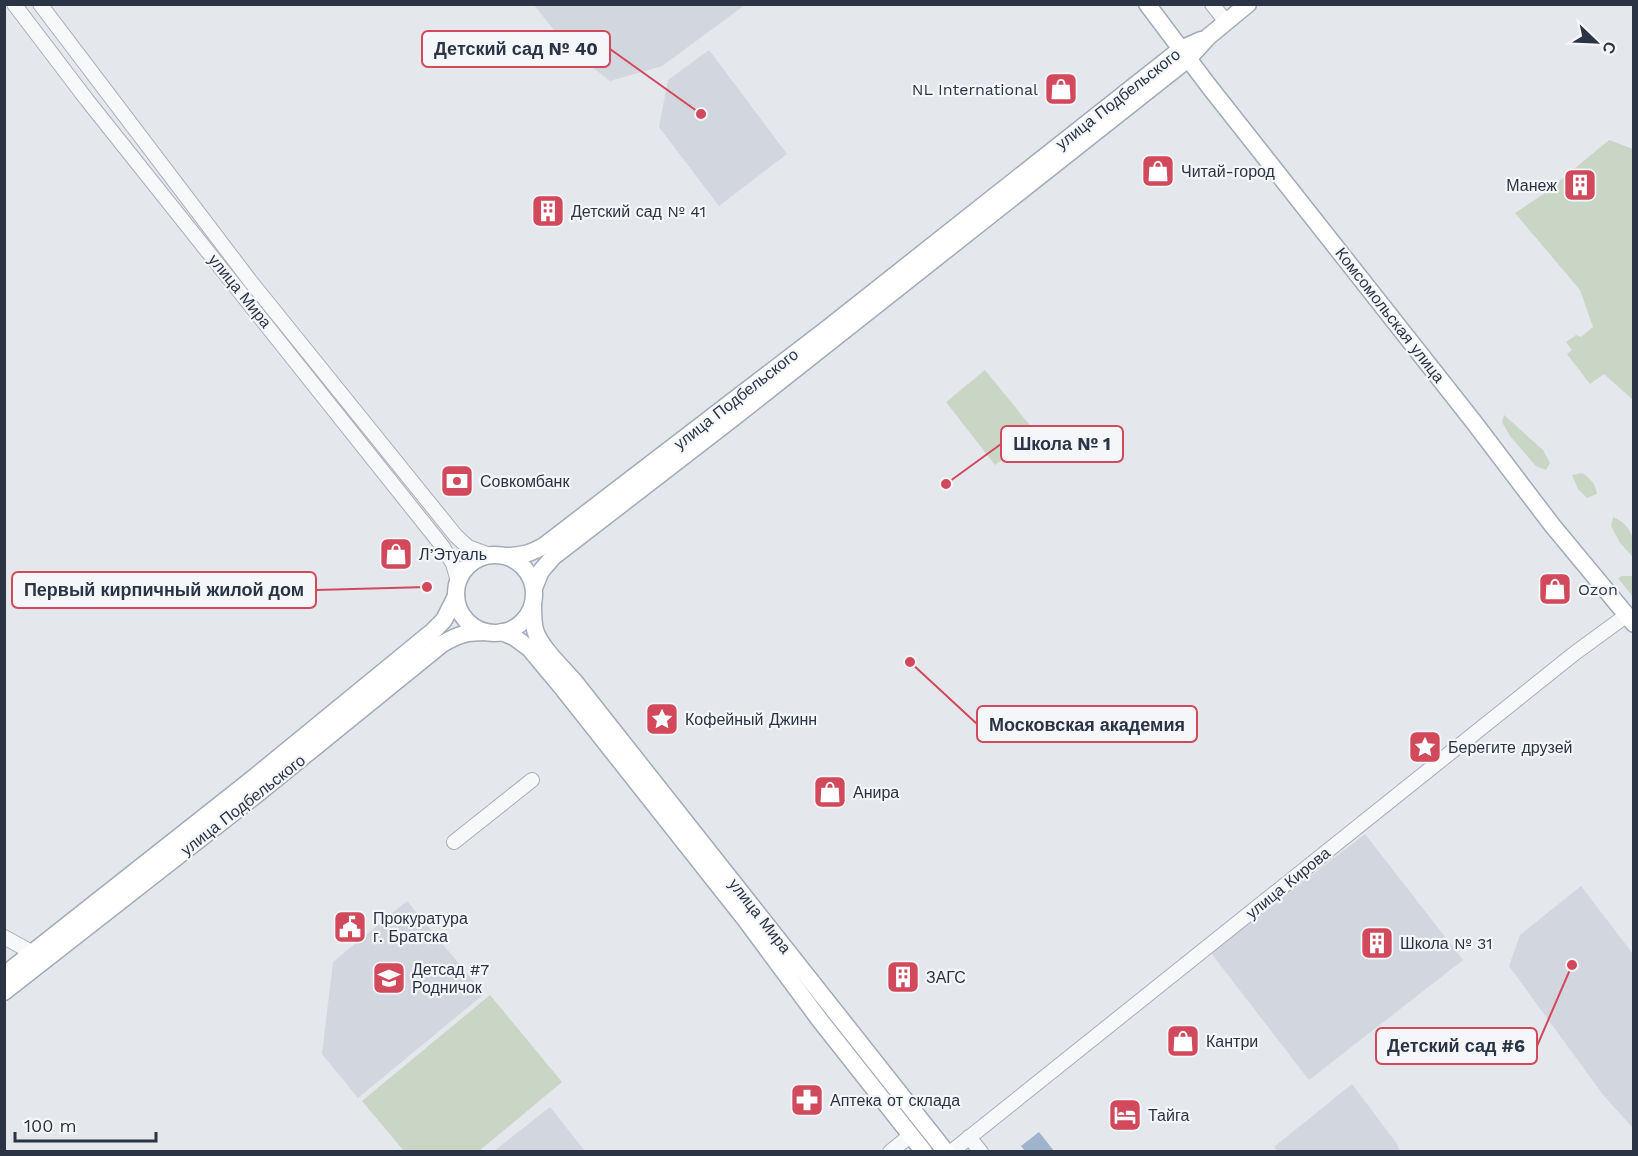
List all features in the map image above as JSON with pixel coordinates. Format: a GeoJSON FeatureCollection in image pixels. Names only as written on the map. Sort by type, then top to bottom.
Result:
{"type":"FeatureCollection","features":[{"type":"Feature","properties":{"kind":"main road","name":"Комсомольская улица"},"geometry":{"type":"LineString","coordinates":[[1147,4],[1552,525],[1630,619]]}},
{"type":"Feature","properties":{"kind":"main road","name":"улица Подбельского"},"geometry":{"type":"LineString","coordinates":[[507,556],[530,554],[545,546],[1059,152],[1248,4]]}},
{"type":"Feature","properties":{"kind":"main road","name":"улица Подбельского"},"geometry":{"type":"LineString","coordinates":[[534,588],[541,571],[553,557],[732,419],[1059,152]]}},
{"type":"Feature","properties":{"kind":"main road"},"geometry":{"type":"LineString","coordinates":[[490,555],[507,556],[522,565],[528,572],[534,588],[533,621],[536,632],[569,685],[529,648],[514,638],[471,624],[465,619],[457,604],[457,589],[467,567],[473,561],[490,555]]}},
{"type":"Feature","properties":{"kind":"main road","name":"улица Подбельского"},"geometry":{"type":"LineString","coordinates":[[4,992],[251,780],[433,631],[444,620],[457,589]]}},
{"type":"Feature","properties":{"kind":"main road"},"geometry":{"type":"LineString","coordinates":[[494,632],[518,626],[533,605]]}},
{"type":"Feature","properties":{"kind":"main road","name":"улица Подбельского"},"geometry":{"type":"LineString","coordinates":[[4,975],[256,795],[442,644],[466,632],[494,632]]}},
{"type":"Feature","properties":{"kind":"main road","name":"улица Мира"},"geometry":{"type":"LineString","coordinates":[[569,685],[826,1014],[924,1152]]}},
{"type":"Feature","properties":{"kind":"main road","name":"улица Мира"},"geometry":{"type":"LineString","coordinates":[[826,1014],[948,1152]]}},
{"type":"Feature","properties":{"kind":"street","name":"улица Мира"},"geometry":{"type":"LineString","coordinates":[[14,4],[102,119],[443,547],[453,564],[457,589]]}},
{"type":"Feature","properties":{"kind":"street","name":"улица Мира"},"geometry":{"type":"LineString","coordinates":[[40,4],[251,282],[456,536],[468,547],[490,555]]}},
{"type":"Feature","properties":{"kind":"street"},"geometry":{"type":"LineString","coordinates":[[1212,4],[1226,22]]}},
{"type":"Feature","properties":{"kind":"street","name":"улица Кирова"},"geometry":{"type":"LineString","coordinates":[[948,1152],[1575,653],[1630,619]]}},
{"type":"Feature","properties":{"kind":"street"},"geometry":{"type":"LineString","coordinates":[[454,842],[532,780]]}},
{"type":"Feature","properties":{"kind":"street"},"geometry":{"type":"LineString","coordinates":[[4,938],[33,953]]}},
{"type":"Feature","properties":{"kind":"street"},"geometry":{"type":"LineString","coordinates":[[890,1152],[911,1135]]}},
{"type":"Feature","properties":{"kind":"street"},"geometry":{"type":"LineString","coordinates":[[969,1137],[981,1152]]}},
{"type":"Feature","properties":{"kind":"shaded area"},"geometry":{"type":"Polygon","coordinates":[[[534,5],[745,5],[662,66],[610,81],[569,49],[534,5]]]}},
{"type":"Feature","properties":{"kind":"shaded area"},"geometry":{"type":"Polygon","coordinates":[[[709,50],[787,154],[719,206],[659,127],[668,80],[709,50]]]}},
{"type":"Feature","properties":{"kind":"shaded area"},"geometry":{"type":"Polygon","coordinates":[[[1365,834],[1463,960],[1309,1080],[1211,953],[1365,834]]]}},
{"type":"Feature","properties":{"kind":"shaded area"},"geometry":{"type":"Polygon","coordinates":[[[1581,886],[1633,954],[1633,1128],[1604,1096],[1509,966],[1520,935],[1581,886]]]}},
{"type":"Feature","properties":{"kind":"shaded area"},"geometry":{"type":"Polygon","coordinates":[[[407,901],[484,994],[358,1098],[322,1054],[333,962],[407,901]]]}},
{"type":"Feature","properties":{"kind":"shaded area"},"geometry":{"type":"Polygon","coordinates":[[[1352,1084],[1400,1151],[1278,1151],[1274,1147],[1352,1084]]]}},
{"type":"Feature","properties":{"kind":"shaded area"},"geometry":{"type":"Polygon","coordinates":[[[550,1107],[585,1151],[494,1151],[550,1107]]]}},
{"type":"Feature","properties":{"kind":"green space"},"geometry":{"type":"Polygon","coordinates":[[[1609,140],[1633,149],[1633,400],[1604,374],[1590,384],[1567,354],[1572,350],[1566,342],[1576,335],[1581,337],[1593,327],[1580,290],[1515,213],[1545,193],[1609,140]]]}},
{"type":"Feature","properties":{"kind":"green space"},"geometry":{"type":"Polygon","coordinates":[[[985,370],[1037,434],[995,465],[946,402],[985,370]]]}},
{"type":"Feature","properties":{"kind":"green space"},"geometry":{"type":"Polygon","coordinates":[[[1504,415],[1543,450],[1550,463],[1546,470],[1536,466],[1510,436],[1502,422],[1504,415]]]}},
{"type":"Feature","properties":{"kind":"green space"},"geometry":{"type":"Polygon","coordinates":[[[1582,473],[1592,482],[1597,494],[1587,498],[1578,489],[1572,475],[1582,473]]]}},
{"type":"Feature","properties":{"kind":"green space"},"geometry":{"type":"Polygon","coordinates":[[[1613,517],[1624,524],[1631,533],[1634,544],[1633,557],[1620,543],[1611,526],[1613,517]]]}},
{"type":"Feature","properties":{"kind":"green space"},"geometry":{"type":"Polygon","coordinates":[[[1633,576],[1633,597],[1618,578],[1633,576]]]}},
{"type":"Feature","properties":{"kind":"green space"},"geometry":{"type":"Polygon","coordinates":[[[490,995],[562,1082],[479,1151],[404,1151],[362,1101],[490,995]]]}},
{"type":"Feature","properties":{"kind":"water"},"geometry":{"type":"Polygon","coordinates":[[[1039,1132],[1054,1151],[1025,1151],[1021,1146],[1039,1132]]]}},
{"type":"Feature","properties":{"kind":"place","name":"NL International"},"geometry":{"type":"Point","coordinates":[1061,89]}},
{"type":"Feature","properties":{"kind":"place","name":"Детский сад № 40"},"geometry":{"type":"Point","coordinates":[701,114]}},
{"type":"Feature","properties":{"kind":"place","name":"Читай-город"},"geometry":{"type":"Point","coordinates":[1158,171]}},
{"type":"Feature","properties":{"kind":"place","name":"Манеж"},"geometry":{"type":"Point","coordinates":[1580,185]}},
{"type":"Feature","properties":{"kind":"place","name":"Детский сад № 41"},"geometry":{"type":"Point","coordinates":[548,211]}},
{"type":"Feature","properties":{"kind":"place","name":"Совкомбанк"},"geometry":{"type":"Point","coordinates":[457,481]}},
{"type":"Feature","properties":{"kind":"place","name":"Школа № 1"},"geometry":{"type":"Point","coordinates":[946,484]}},
{"type":"Feature","properties":{"kind":"place","name":"Л’Этуаль"},"geometry":{"type":"Point","coordinates":[396,554]}},
{"type":"Feature","properties":{"kind":"place","name":"Первый кирпичный жилой дом"},"geometry":{"type":"Point","coordinates":[427,587]}},
{"type":"Feature","properties":{"kind":"place","name":"Ozon"},"geometry":{"type":"Point","coordinates":[1555,589]}},
{"type":"Feature","properties":{"kind":"place","name":"Московская академия"},"geometry":{"type":"Point","coordinates":[910,662]}},
{"type":"Feature","properties":{"kind":"place","name":"Кофейный Джинн"},"geometry":{"type":"Point","coordinates":[662,719]}},
{"type":"Feature","properties":{"kind":"place","name":"Берегите друзей"},"geometry":{"type":"Point","coordinates":[1425,747]}},
{"type":"Feature","properties":{"kind":"place","name":"Анира"},"geometry":{"type":"Point","coordinates":[830,792]}},
{"type":"Feature","properties":{"kind":"place","name":"Прокуратура г. Братска"},"geometry":{"type":"Point","coordinates":[350,927]}},
{"type":"Feature","properties":{"kind":"place","name":"Школа № 31"},"geometry":{"type":"Point","coordinates":[1377,943]}},
{"type":"Feature","properties":{"kind":"place","name":"Детский сад #6"},"geometry":{"type":"Point","coordinates":[1572,965]}},
{"type":"Feature","properties":{"kind":"place","name":"ЗАГС"},"geometry":{"type":"Point","coordinates":[903,977]}},
{"type":"Feature","properties":{"kind":"place","name":"Детсад #7 Родничок"},"geometry":{"type":"Point","coordinates":[389,978]}},
{"type":"Feature","properties":{"kind":"place","name":"Кантри"},"geometry":{"type":"Point","coordinates":[1183,1041]}},
{"type":"Feature","properties":{"kind":"place","name":"Аптека от склада"},"geometry":{"type":"Point","coordinates":[807,1100]}},
{"type":"Feature","properties":{"kind":"place","name":"Тайга"},"geometry":{"type":"Point","coordinates":[1125,1115]}}]}
